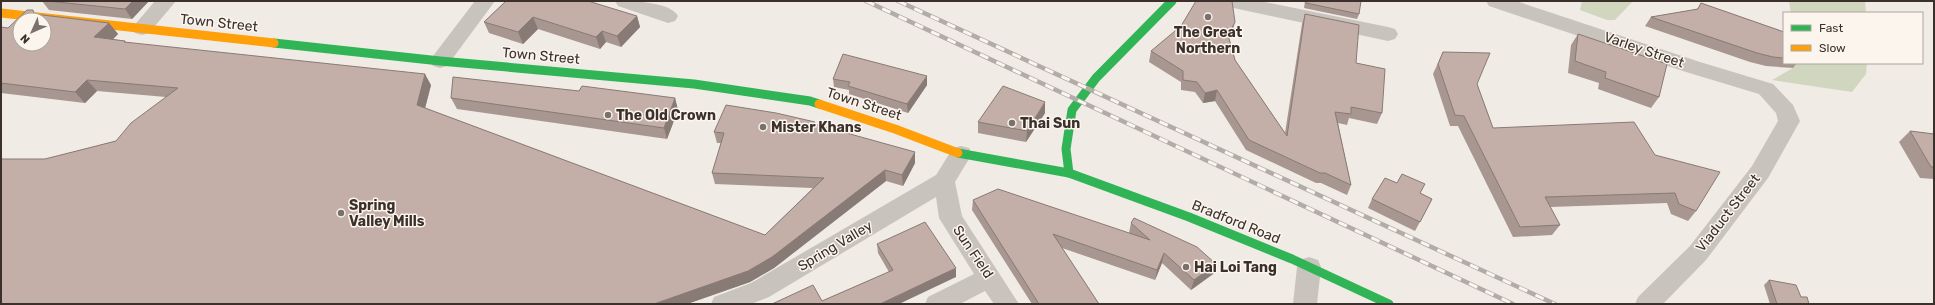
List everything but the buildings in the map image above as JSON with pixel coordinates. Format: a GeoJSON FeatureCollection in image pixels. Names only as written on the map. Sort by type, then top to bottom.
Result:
{"type":"FeatureCollection","features":[{"type":"Feature","properties":{"kind":"main road"},"geometry":{"type":"LineString","coordinates":[[1069,173],[1066,149],[1072,110],[1096,78],[1158,17],[1172,1]]}},
{"type":"Feature","properties":{"kind":"main road","name":"Town Street"},"geometry":{"type":"LineString","coordinates":[[1,13],[440,61],[694,84],[810,101],[895,129],[961,154],[1069,173]]}},
{"type":"Feature","properties":{"kind":"main road","name":"Bradford Road"},"geometry":{"type":"LineString","coordinates":[[1069,173],[1189,218],[1309,267],[1389,304]]}},
{"type":"Feature","properties":{"kind":"street"},"geometry":{"type":"LineString","coordinates":[[142,28],[166,1]]}},
{"type":"Feature","properties":{"kind":"street"},"geometry":{"type":"LineString","coordinates":[[440,61],[485,1]]}},
{"type":"Feature","properties":{"kind":"street"},"geometry":{"type":"LineString","coordinates":[[625,1],[668,16]]}},
{"type":"Feature","properties":{"kind":"street"},"geometry":{"type":"LineString","coordinates":[[1229,1],[1388,34]]}},
{"type":"Feature","properties":{"kind":"street","name":"Varley Street"},"geometry":{"type":"LineString","coordinates":[[1496,1],[1693,67],[1766,89],[1785,110]]}},
{"type":"Feature","properties":{"kind":"street","name":"Viaduct Street"},"geometry":{"type":"LineString","coordinates":[[1647,304],[1698,253],[1760,172],[1789,121],[1785,110]]}},
{"type":"Feature","properties":{"kind":"street"},"geometry":{"type":"LineString","coordinates":[[944,181],[961,154]]}},
{"type":"Feature","properties":{"kind":"street","name":"Sun Field"},"geometry":{"type":"LineString","coordinates":[[944,181],[950,218],[1007,304]]}},
{"type":"Feature","properties":{"kind":"street","name":"Spring Valley"},"geometry":{"type":"LineString","coordinates":[[723,304],[760,290],[944,181]]}},
{"type":"Feature","properties":{"kind":"street"},"geometry":{"type":"LineString","coordinates":[[1305,304],[1309,267]]}},
{"type":"Feature","properties":{"kind":"street"},"geometry":{"type":"LineString","coordinates":[[938,304],[990,278]]}},
{"type":"Feature","properties":{"kind":"green space"},"geometry":{"type":"Polygon","coordinates":[[[1582,1],[1633,1],[1615,20],[1607,20],[1580,10],[1582,1]]]}},
{"type":"Feature","properties":{"kind":"green space"},"geometry":{"type":"Polygon","coordinates":[[[1789,1],[1865,1],[1866,12],[1791,12],[1789,1]]]}},
{"type":"Feature","properties":{"kind":"green space"},"geometry":{"type":"Polygon","coordinates":[[[1794,64],[1867,64],[1866,74],[1852,92],[1772,80],[1793,68],[1794,64]]]}},
{"type":"Feature","properties":{"kind":"railway"},"geometry":{"type":"LineString","coordinates":[[866,1],[1513,304]]}},
{"type":"Feature","properties":{"kind":"railway"},"geometry":{"type":"LineString","coordinates":[[898,1],[1555,304]]}},
{"type":"Feature","properties":{"kind":"traffic: fast"},"geometry":{"type":"LineString","coordinates":[[1069,173],[1066,149],[1072,110],[1096,78],[1172,1]]}},
{"type":"Feature","properties":{"kind":"traffic: fast"},"geometry":{"type":"LineString","coordinates":[[274,43],[440,61],[694,84],[810,101],[819,104]]}},
{"type":"Feature","properties":{"kind":"traffic: fast"},"geometry":{"type":"LineString","coordinates":[[958,153],[1069,173],[1189,217],[1292,259],[1389,304]]}},
{"type":"Feature","properties":{"kind":"traffic: slow"},"geometry":{"type":"LineString","coordinates":[[1,13],[274,43]]}},
{"type":"Feature","properties":{"kind":"traffic: slow"},"geometry":{"type":"LineString","coordinates":[[819,104],[895,129],[958,153]]}},
{"type":"Feature","properties":{"kind":"place","name":"The Great Northern"},"geometry":{"type":"Point","coordinates":[1208,17]}},
{"type":"Feature","properties":{"kind":"place","name":"The Old Crown"},"geometry":{"type":"Point","coordinates":[608,115]}},
{"type":"Feature","properties":{"kind":"place","name":"Thai Sun"},"geometry":{"type":"Point","coordinates":[1012,123]}},
{"type":"Feature","properties":{"kind":"place","name":"Mister Khans"},"geometry":{"type":"Point","coordinates":[763,127]}},
{"type":"Feature","properties":{"kind":"place","name":"Spring Valley Mills"},"geometry":{"type":"Point","coordinates":[341,213]}},
{"type":"Feature","properties":{"kind":"place","name":"Hai Loi Tang"},"geometry":{"type":"Point","coordinates":[1186,267]}}]}
